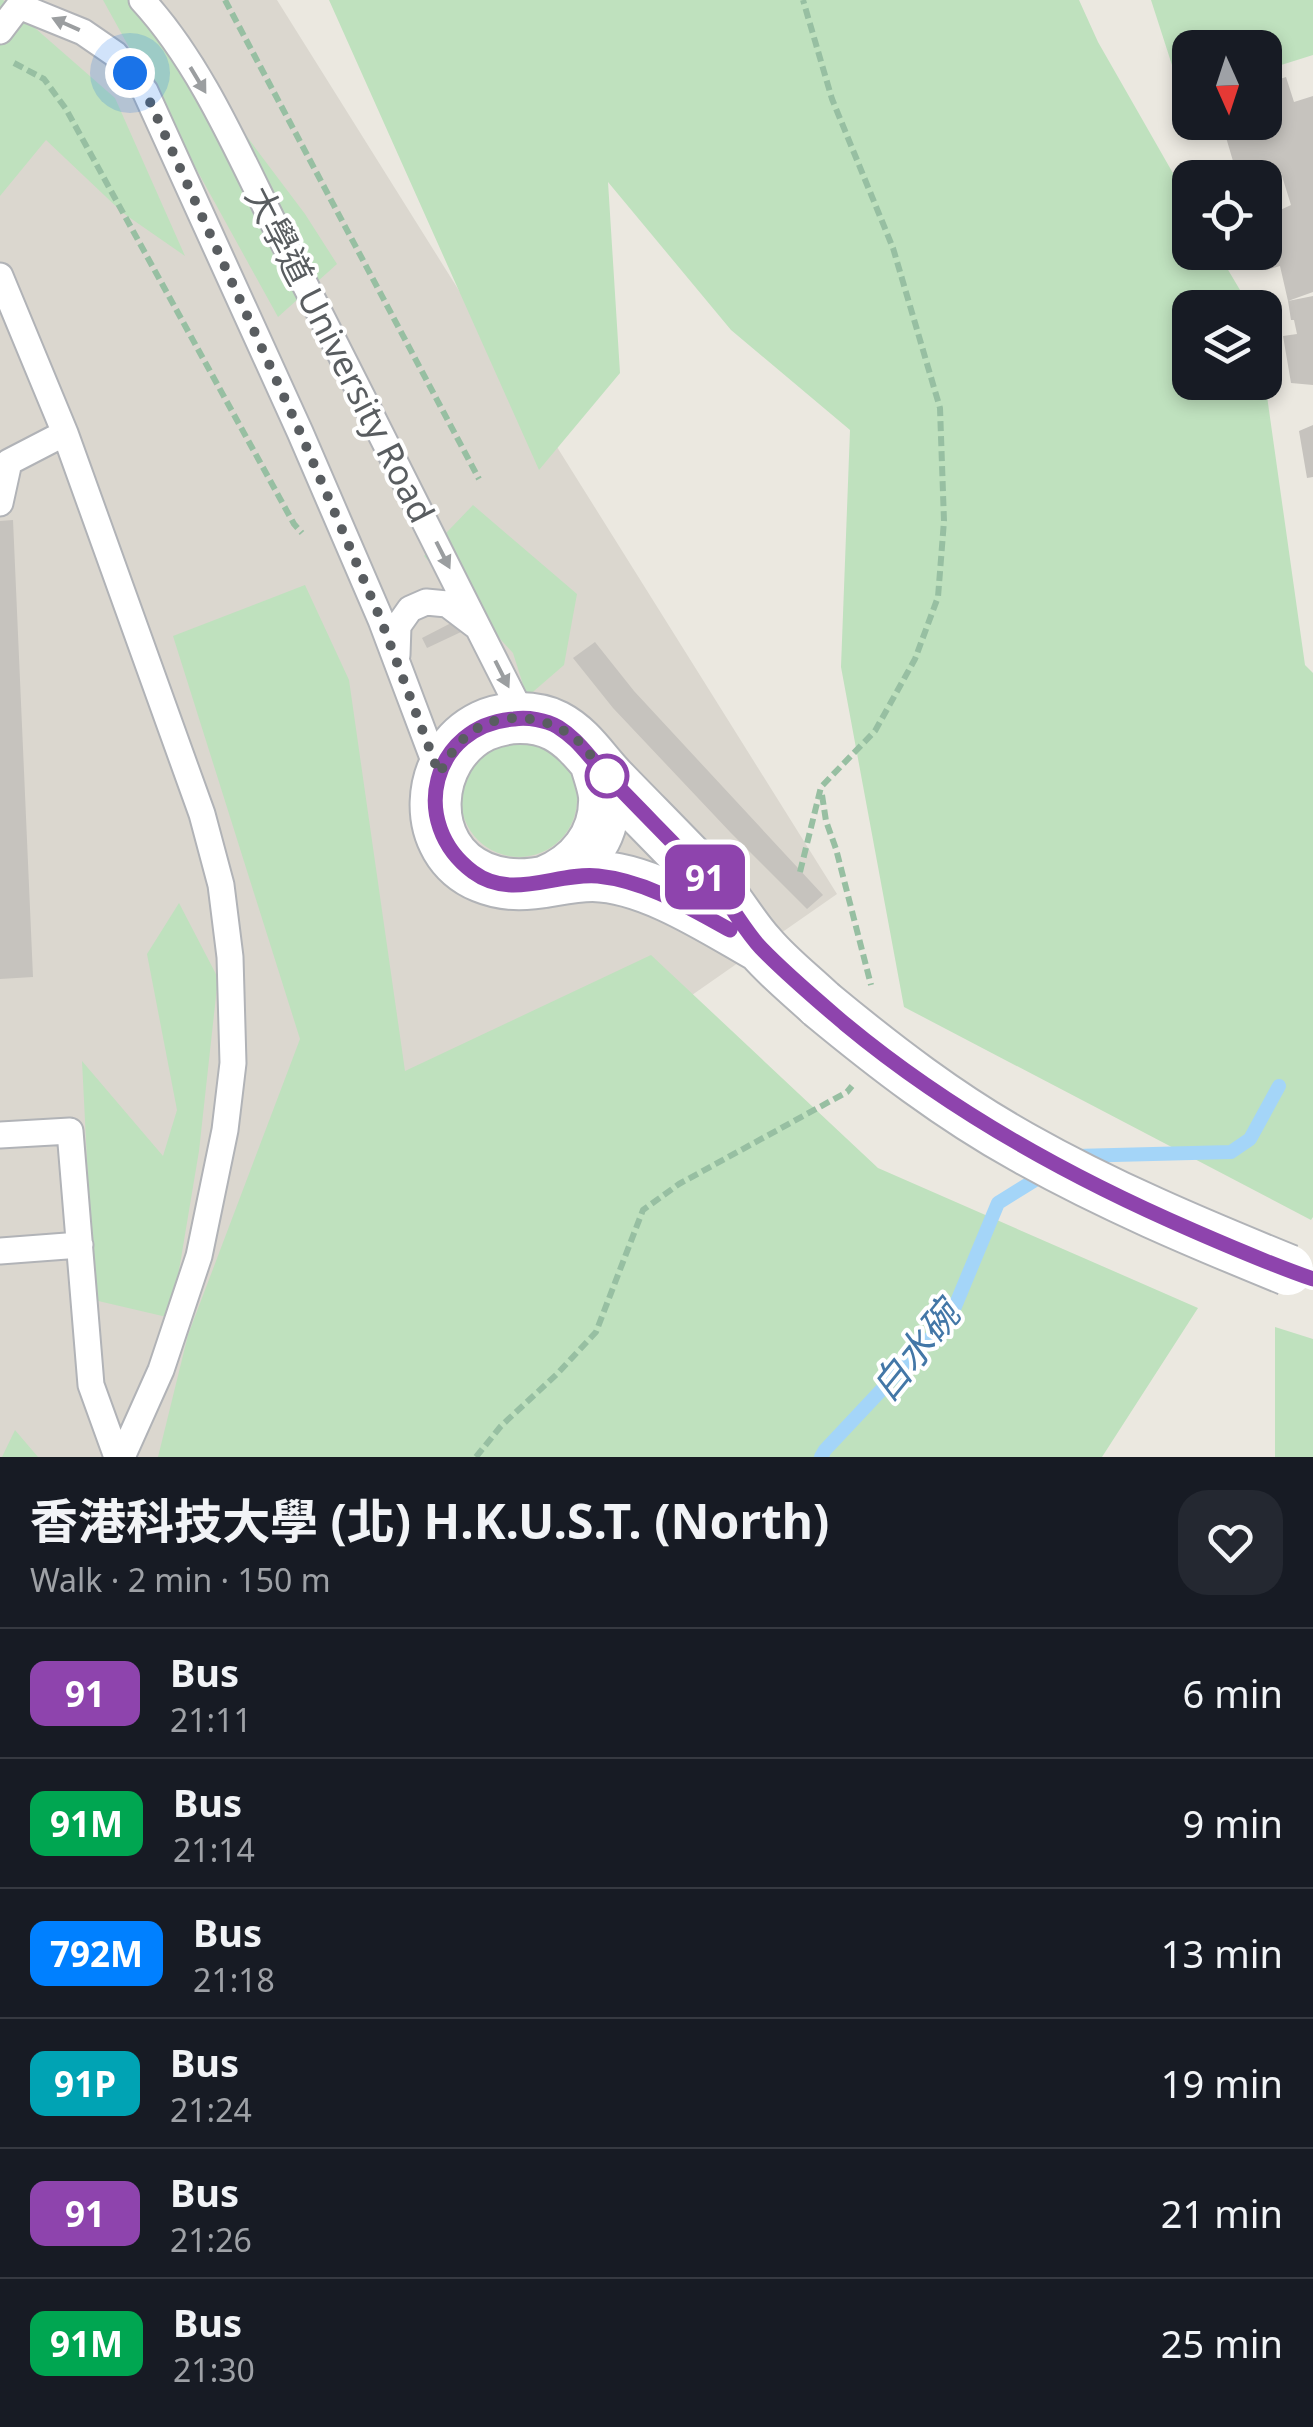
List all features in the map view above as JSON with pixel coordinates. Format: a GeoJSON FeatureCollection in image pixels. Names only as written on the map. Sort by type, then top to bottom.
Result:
{"type":"FeatureCollection","features":[{"type":"Feature","properties":{"kind":"street","name":"大學道 University Road"},"geometry":{"type":"LineString","coordinates":[[524,718],[554,724],[578,741],[596,765],[718,891],[759,946],[896,1065],[1019,1146],[1145,1210],[1300,1274]]}},
{"type":"Feature","properties":{"kind":"street"},"geometry":{"type":"LineString","coordinates":[[439,774],[452,750],[472,732],[497,720],[524,718]]}},
{"type":"Feature","properties":{"kind":"street"},"geometry":{"type":"LineString","coordinates":[[534,885],[564,874],[586,854],[594,840],[601,826],[604,795],[596,765]]}},
{"type":"Feature","properties":{"kind":"street","name":"大學道 University Road"},"geometry":{"type":"LineString","coordinates":[[439,774],[434,802],[440,832],[454,857],[478,876],[505,885],[596,876],[637,885],[671,897],[759,946]]}},
{"type":"Feature","properties":{"kind":"lane","name":"大學道 University Road"},"geometry":{"type":"LineString","coordinates":[[142,0],[201,84],[374,416],[524,718]]}},
{"type":"Feature","properties":{"kind":"lane","name":"大學道 University Road"},"geometry":{"type":"LineString","coordinates":[[20,3],[83,32],[115,54],[145,91],[300,432],[397,660],[439,774]]}},
{"type":"Feature","properties":{"kind":"lane"},"geometry":{"type":"LineString","coordinates":[[0,30],[20,3]]}},
{"type":"Feature","properties":{"kind":"lane"},"geometry":{"type":"LineString","coordinates":[[0,276],[65,434],[202,814],[221,886],[230,957],[233,1063],[199,1256],[162,1370],[119,1457]]}},
{"type":"Feature","properties":{"kind":"lane"},"geometry":{"type":"LineString","coordinates":[[0,503],[8,462],[65,434]]}},
{"type":"Feature","properties":{"kind":"lane"},"geometry":{"type":"LineString","coordinates":[[397,660],[398,626],[410,609],[426,602],[447,604],[480,629]]}},
{"type":"Feature","properties":{"kind":"lane"},"geometry":{"type":"LineString","coordinates":[[0,1135],[70,1131],[91,1385],[119,1457]]}},
{"type":"Feature","properties":{"kind":"lane"},"geometry":{"type":"LineString","coordinates":[[0,1251],[80,1245]]}},
{"type":"Feature","properties":{"kind":"path"},"geometry":{"type":"LineString","coordinates":[[225,0],[479,479]]}},
{"type":"Feature","properties":{"kind":"path"},"geometry":{"type":"LineString","coordinates":[[800,872],[821,787],[874,731],[915,659],[938,597],[944,521],[940,408],[893,248],[832,99],[803,0]]}},
{"type":"Feature","properties":{"kind":"path"},"geometry":{"type":"LineString","coordinates":[[0,62],[14,62],[44,80],[66,109],[294,524],[308,539]]}},
{"type":"Feature","properties":{"kind":"path"},"geometry":{"type":"LineString","coordinates":[[821,787],[826,821],[871,982]]}},
{"type":"Feature","properties":{"kind":"path"},"geometry":{"type":"LineString","coordinates":[[476,1457],[501,1426],[596,1332],[643,1210],[679,1184],[847,1092],[855,1082]]}},
{"type":"Feature","properties":{"kind":"shaded area"},"geometry":{"type":"Polygon","coordinates":[[[0,0],[277,0],[837,894],[682,1002],[428,1457],[0,1457],[0,0]]]}},
{"type":"Feature","properties":{"kind":"green space"},"geometry":{"type":"Polygon","coordinates":[[[0,0],[115,98],[185,256],[123,213],[46,140],[0,196],[0,0]]]}},
{"type":"Feature","properties":{"kind":"green space"},"geometry":{"type":"Polygon","coordinates":[[[103,0],[157,0],[187,57],[305,214],[337,264],[278,317],[103,0]]]}},
{"type":"Feature","properties":{"kind":"green space"},"geometry":{"type":"Polygon","coordinates":[[[329,0],[1079,0],[1098,42],[1172,172],[1172,270],[1228,270],[1240,290],[1172,290],[1172,400],[1268,400],[1305,665],[1313,673],[1311,1220],[904,1007],[841,667],[850,430],[731,330],[608,182],[620,373],[539,470],[329,0]]]}},
{"type":"Feature","properties":{"kind":"green space"},"geometry":{"type":"Polygon","coordinates":[[[1151,0],[1313,0],[1313,55],[1282,65],[1282,30],[1172,30],[1172,65],[1151,0]]]}},
{"type":"Feature","properties":{"kind":"green space"},"geometry":{"type":"Polygon","coordinates":[[[473,505],[577,594],[564,665],[527,697],[513,653],[424,556],[473,505]]]}},
{"type":"Feature","properties":{"kind":"green space"},"geometry":{"type":"Polygon","coordinates":[[[305,585],[349,680],[405,1071],[651,955],[878,1168],[1198,1308],[1102,1457],[158,1457],[188,1335],[300,1039],[173,636],[305,585]]]}},
{"type":"Feature","properties":{"kind":"green space"},"geometry":{"type":"Polygon","coordinates":[[[519,741],[541,746],[560,758],[572,777],[577,799],[572,821],[560,840],[541,852],[519,857],[497,852],[478,840],[466,821],[461,799],[466,777],[478,758],[497,746],[519,741]]]}},
{"type":"Feature","properties":{"kind":"green space"},"geometry":{"type":"Polygon","coordinates":[[[179,903],[218,978],[199,1151],[171,1318],[94,1300],[82,1061],[163,1156],[177,1110],[147,954],[179,903]]]}},
{"type":"Feature","properties":{"kind":"green space"},"geometry":{"type":"Polygon","coordinates":[[[1275,1327],[1313,1339],[1313,1457],[1275,1457],[1275,1327]]]}},
{"type":"Feature","properties":{"kind":"green space"},"geometry":{"type":"Polygon","coordinates":[[[15,1430],[38,1457],[2,1457],[15,1430]]]}},
{"type":"Feature","properties":{"kind":"building"},"geometry":{"type":"Polygon","coordinates":[[[1286,77],[1294,102],[1313,96],[1313,292],[1288,301],[1281,270],[1282,209],[1291,205],[1282,176],[1282,160],[1233,160],[1227,140],[1282,140],[1282,78],[1286,77]]]}},
{"type":"Feature","properties":{"kind":"building"},"geometry":{"type":"Polygon","coordinates":[[[1313,296],[1313,385],[1291,383],[1283,336],[1297,334],[1288,301],[1313,296]]]}},
{"type":"Feature","properties":{"kind":"building"},"geometry":{"type":"Polygon","coordinates":[[[1313,425],[1313,477],[1307,478],[1299,431],[1313,425]]]}},
{"type":"Feature","properties":{"kind":"building"},"geometry":{"type":"Polygon","coordinates":[[[13,520],[33,977],[0,979],[0,521],[13,520]]]}},
{"type":"Feature","properties":{"kind":"building"},"geometry":{"type":"Polygon","coordinates":[[[455,621],[461,632],[427,648],[422,638],[455,621]]]}},
{"type":"Feature","properties":{"kind":"building"},"geometry":{"type":"Polygon","coordinates":[[[595,642],[634,691],[823,895],[807,909],[613,708],[573,658],[595,642]]]}},
{"type":"Feature","properties":{"kind":"waterway","name":"白水碗"},"geometry":{"type":"LineString","coordinates":[[1075,1156],[1231,1152],[1250,1139],[1279,1086]]}},
{"type":"Feature","properties":{"kind":"waterway","name":"白水碗"},"geometry":{"type":"LineString","coordinates":[[821,1457],[951,1316],[998,1203],[1048,1172]]}},
{"type":"Feature","properties":{"kind":"bus line","name":"91"},"geometry":{"type":"LineString","coordinates":[[730,930],[671,897],[596,876],[505,885],[478,876],[454,857],[440,832],[434,802],[439,774],[452,750],[472,732],[497,720],[524,718],[554,724],[578,741],[596,765],[718,891],[759,946],[896,1065],[1019,1146],[1078,1177],[1145,1210],[1313,1279]]}},
{"type":"Feature","properties":{"kind":"route"},"geometry":{"type":"LineString","coordinates":[[130,73],[145,91],[300,432],[381,620],[439,774],[452,750],[472,732],[497,720],[524,718],[554,724],[578,741],[610,780],[607,776]]}}]}
